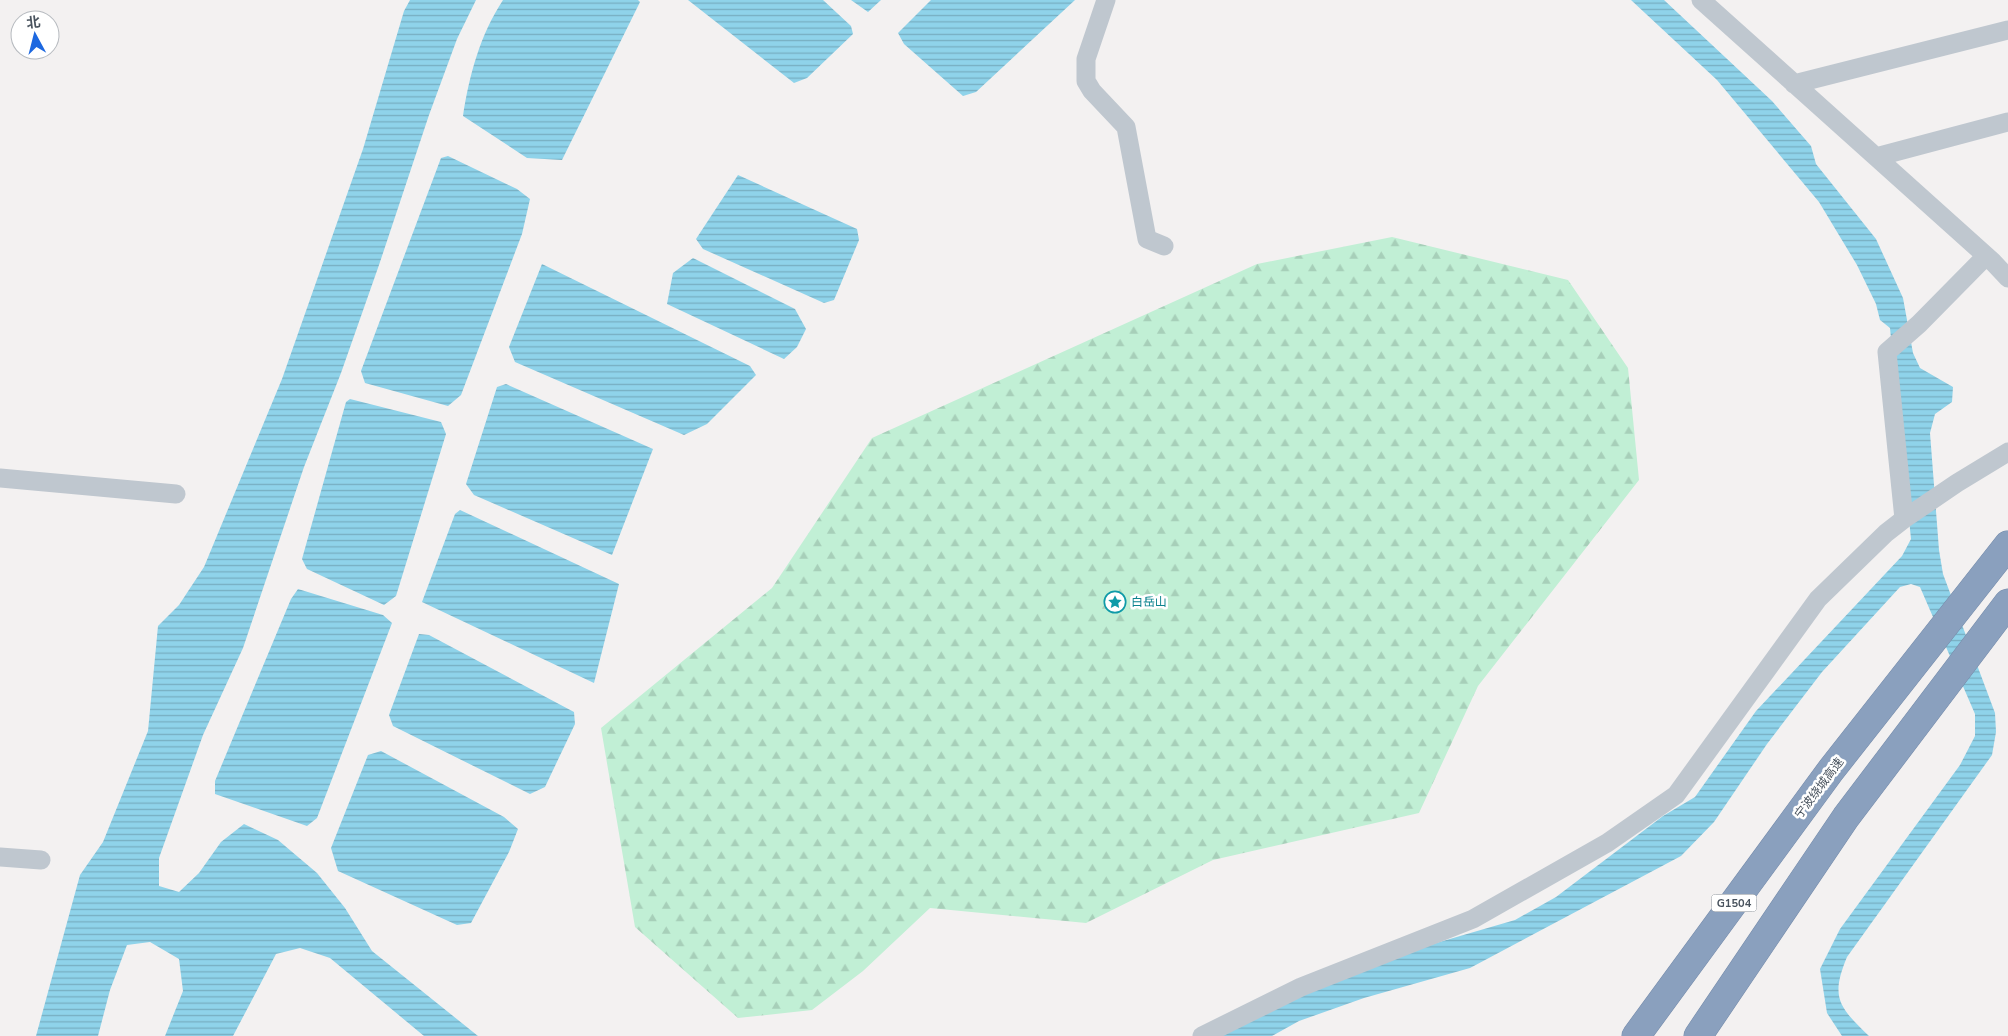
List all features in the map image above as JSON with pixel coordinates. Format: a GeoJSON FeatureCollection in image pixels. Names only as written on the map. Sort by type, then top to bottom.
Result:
{"type":"FeatureCollection","features":[{"type":"Feature","properties":{"kind":"highway","name":"宁波绕城高速"},"geometry":{"type":"LineString","coordinates":[[1636,1036],[1831,770],[2008,545]]}},
{"type":"Feature","properties":{"kind":"highway"},"geometry":{"type":"LineString","coordinates":[[1698,1036],[1846,817],[2008,603]]}},
{"type":"Feature","properties":{"kind":"street"},"geometry":{"type":"LineString","coordinates":[[1106,0],[1086,59],[1086,80],[1092,91],[1126,127],[1147,239],[1164,246]]}},
{"type":"Feature","properties":{"kind":"street"},"geometry":{"type":"LineString","coordinates":[[1701,0],[1876,156],[2008,278]]}},
{"type":"Feature","properties":{"kind":"street"},"geometry":{"type":"LineString","coordinates":[[1794,84],[2008,30]]}},
{"type":"Feature","properties":{"kind":"street"},"geometry":{"type":"LineString","coordinates":[[1876,156],[2008,122]]}},
{"type":"Feature","properties":{"kind":"street"},"geometry":{"type":"LineString","coordinates":[[1904,519],[1887,352],[1919,324],[1986,256]]}},
{"type":"Feature","properties":{"kind":"street"},"geometry":{"type":"LineString","coordinates":[[1202,1036],[1301,987],[1473,919],[1607,844],[1676,794],[1818,599],[1886,533],[1904,519],[1957,483],[2008,452]]}},
{"type":"Feature","properties":{"kind":"street"},"geometry":{"type":"LineString","coordinates":[[0,478],[176,494]]}},
{"type":"Feature","properties":{"kind":"street"},"geometry":{"type":"LineString","coordinates":[[0,857],[42,860]]}},
{"type":"Feature","properties":{"kind":"green space"},"geometry":{"type":"Polygon","coordinates":[[[1392,237],[1568,280],[1628,368],[1639,480],[1478,686],[1419,813],[1213,860],[1086,923],[930,908],[863,971],[812,1010],[738,1018],[635,927],[601,728],[772,588],[872,438],[1257,264],[1392,237]]]}},
{"type":"Feature","properties":{"kind":"water"},"geometry":{"type":"Polygon","coordinates":[[[410,0],[476,0],[457,39],[429,115],[379,265],[341,373],[304,467],[243,648],[203,735],[159,858],[159,886],[179,892],[199,873],[221,842],[244,824],[278,840],[317,873],[345,908],[372,951],[478,1036],[424,1036],[330,958],[300,948],[276,954],[233,1036],[165,1036],[183,991],[179,959],[150,942],[127,945],[110,990],[98,1036],[36,1036],[80,875],[103,842],[148,731],[158,626],[179,605],[204,567],[282,379],[363,149],[404,11],[410,0]]]}},
{"type":"Feature","properties":{"kind":"water"},"geometry":{"type":"Polygon","coordinates":[[[503,0],[638,0],[640,2],[562,160],[527,158],[463,116],[477,56],[488,27],[503,0]]]}},
{"type":"Feature","properties":{"kind":"water"},"geometry":{"type":"Polygon","coordinates":[[[688,0],[823,0],[851,26],[853,34],[807,78],[794,83],[688,0]]]}},
{"type":"Feature","properties":{"kind":"water"},"geometry":{"type":"Polygon","coordinates":[[[851,0],[881,0],[868,12],[851,0]]]}},
{"type":"Feature","properties":{"kind":"water"},"geometry":{"type":"Polygon","coordinates":[[[931,0],[1075,0],[976,92],[963,96],[904,44],[898,33],[931,0]]]}},
{"type":"Feature","properties":{"kind":"water"},"geometry":{"type":"Polygon","coordinates":[[[1631,0],[1664,0],[1772,101],[1811,146],[1816,164],[1876,239],[1903,298],[1913,353],[1920,368],[1953,387],[1952,402],[1935,414],[1930,433],[1939,550],[1943,574],[1995,713],[1996,732],[1992,755],[1847,957],[1839,983],[1840,1001],[1844,1009],[1869,1036],[1842,1036],[1827,1013],[1820,969],[1840,929],[1960,765],[1975,736],[1975,714],[1920,587],[1911,584],[1900,587],[1822,672],[1767,744],[1714,822],[1681,856],[1470,968],[1364,998],[1299,1021],[1272,1036],[1218,1036],[1298,995],[1388,957],[1515,920],[1556,897],[1663,816],[1695,797],[1756,711],[1902,556],[1911,539],[1890,328],[1880,320],[1876,304],[1857,265],[1819,202],[1717,80],[1631,0]]]}},
{"type":"Feature","properties":{"kind":"water"},"geometry":{"type":"Polygon","coordinates":[[[448,156],[517,189],[530,199],[522,234],[461,395],[448,406],[365,383],[361,371],[441,158],[448,156]]]}},
{"type":"Feature","properties":{"kind":"water"},"geometry":{"type":"Polygon","coordinates":[[[738,175],[857,229],[859,240],[834,300],[824,303],[703,249],[696,239],[738,175]]]}},
{"type":"Feature","properties":{"kind":"water"},"geometry":{"type":"Polygon","coordinates":[[[693,258],[795,309],[806,329],[797,347],[784,359],[667,304],[673,273],[693,258]]]}},
{"type":"Feature","properties":{"kind":"water"},"geometry":{"type":"Polygon","coordinates":[[[542,264],[750,366],[756,375],[707,424],[684,435],[515,362],[509,347],[542,264]]]}},
{"type":"Feature","properties":{"kind":"water"},"geometry":{"type":"Polygon","coordinates":[[[506,384],[653,449],[612,555],[474,495],[466,484],[497,387],[506,384]]]}},
{"type":"Feature","properties":{"kind":"water"},"geometry":{"type":"Polygon","coordinates":[[[350,399],[441,422],[446,434],[396,596],[384,605],[307,569],[302,559],[346,402],[350,399]]]}},
{"type":"Feature","properties":{"kind":"water"},"geometry":{"type":"Polygon","coordinates":[[[460,510],[619,584],[594,683],[422,602],[455,514],[460,510]]]}},
{"type":"Feature","properties":{"kind":"water"},"geometry":{"type":"Polygon","coordinates":[[[298,589],[383,615],[392,623],[317,818],[307,826],[215,794],[215,781],[291,599],[298,589]]]}},
{"type":"Feature","properties":{"kind":"water"},"geometry":{"type":"Polygon","coordinates":[[[419,634],[429,635],[574,712],[575,724],[545,787],[530,794],[393,726],[389,715],[419,634]]]}},
{"type":"Feature","properties":{"kind":"water"},"geometry":{"type":"Polygon","coordinates":[[[381,751],[504,817],[518,829],[509,852],[471,923],[457,925],[338,871],[331,848],[368,755],[381,751]]]}},
{"type":"Feature","properties":{"kind":"place","name":"白岳山"},"geometry":{"type":"Point","coordinates":[1115,602]}}]}
